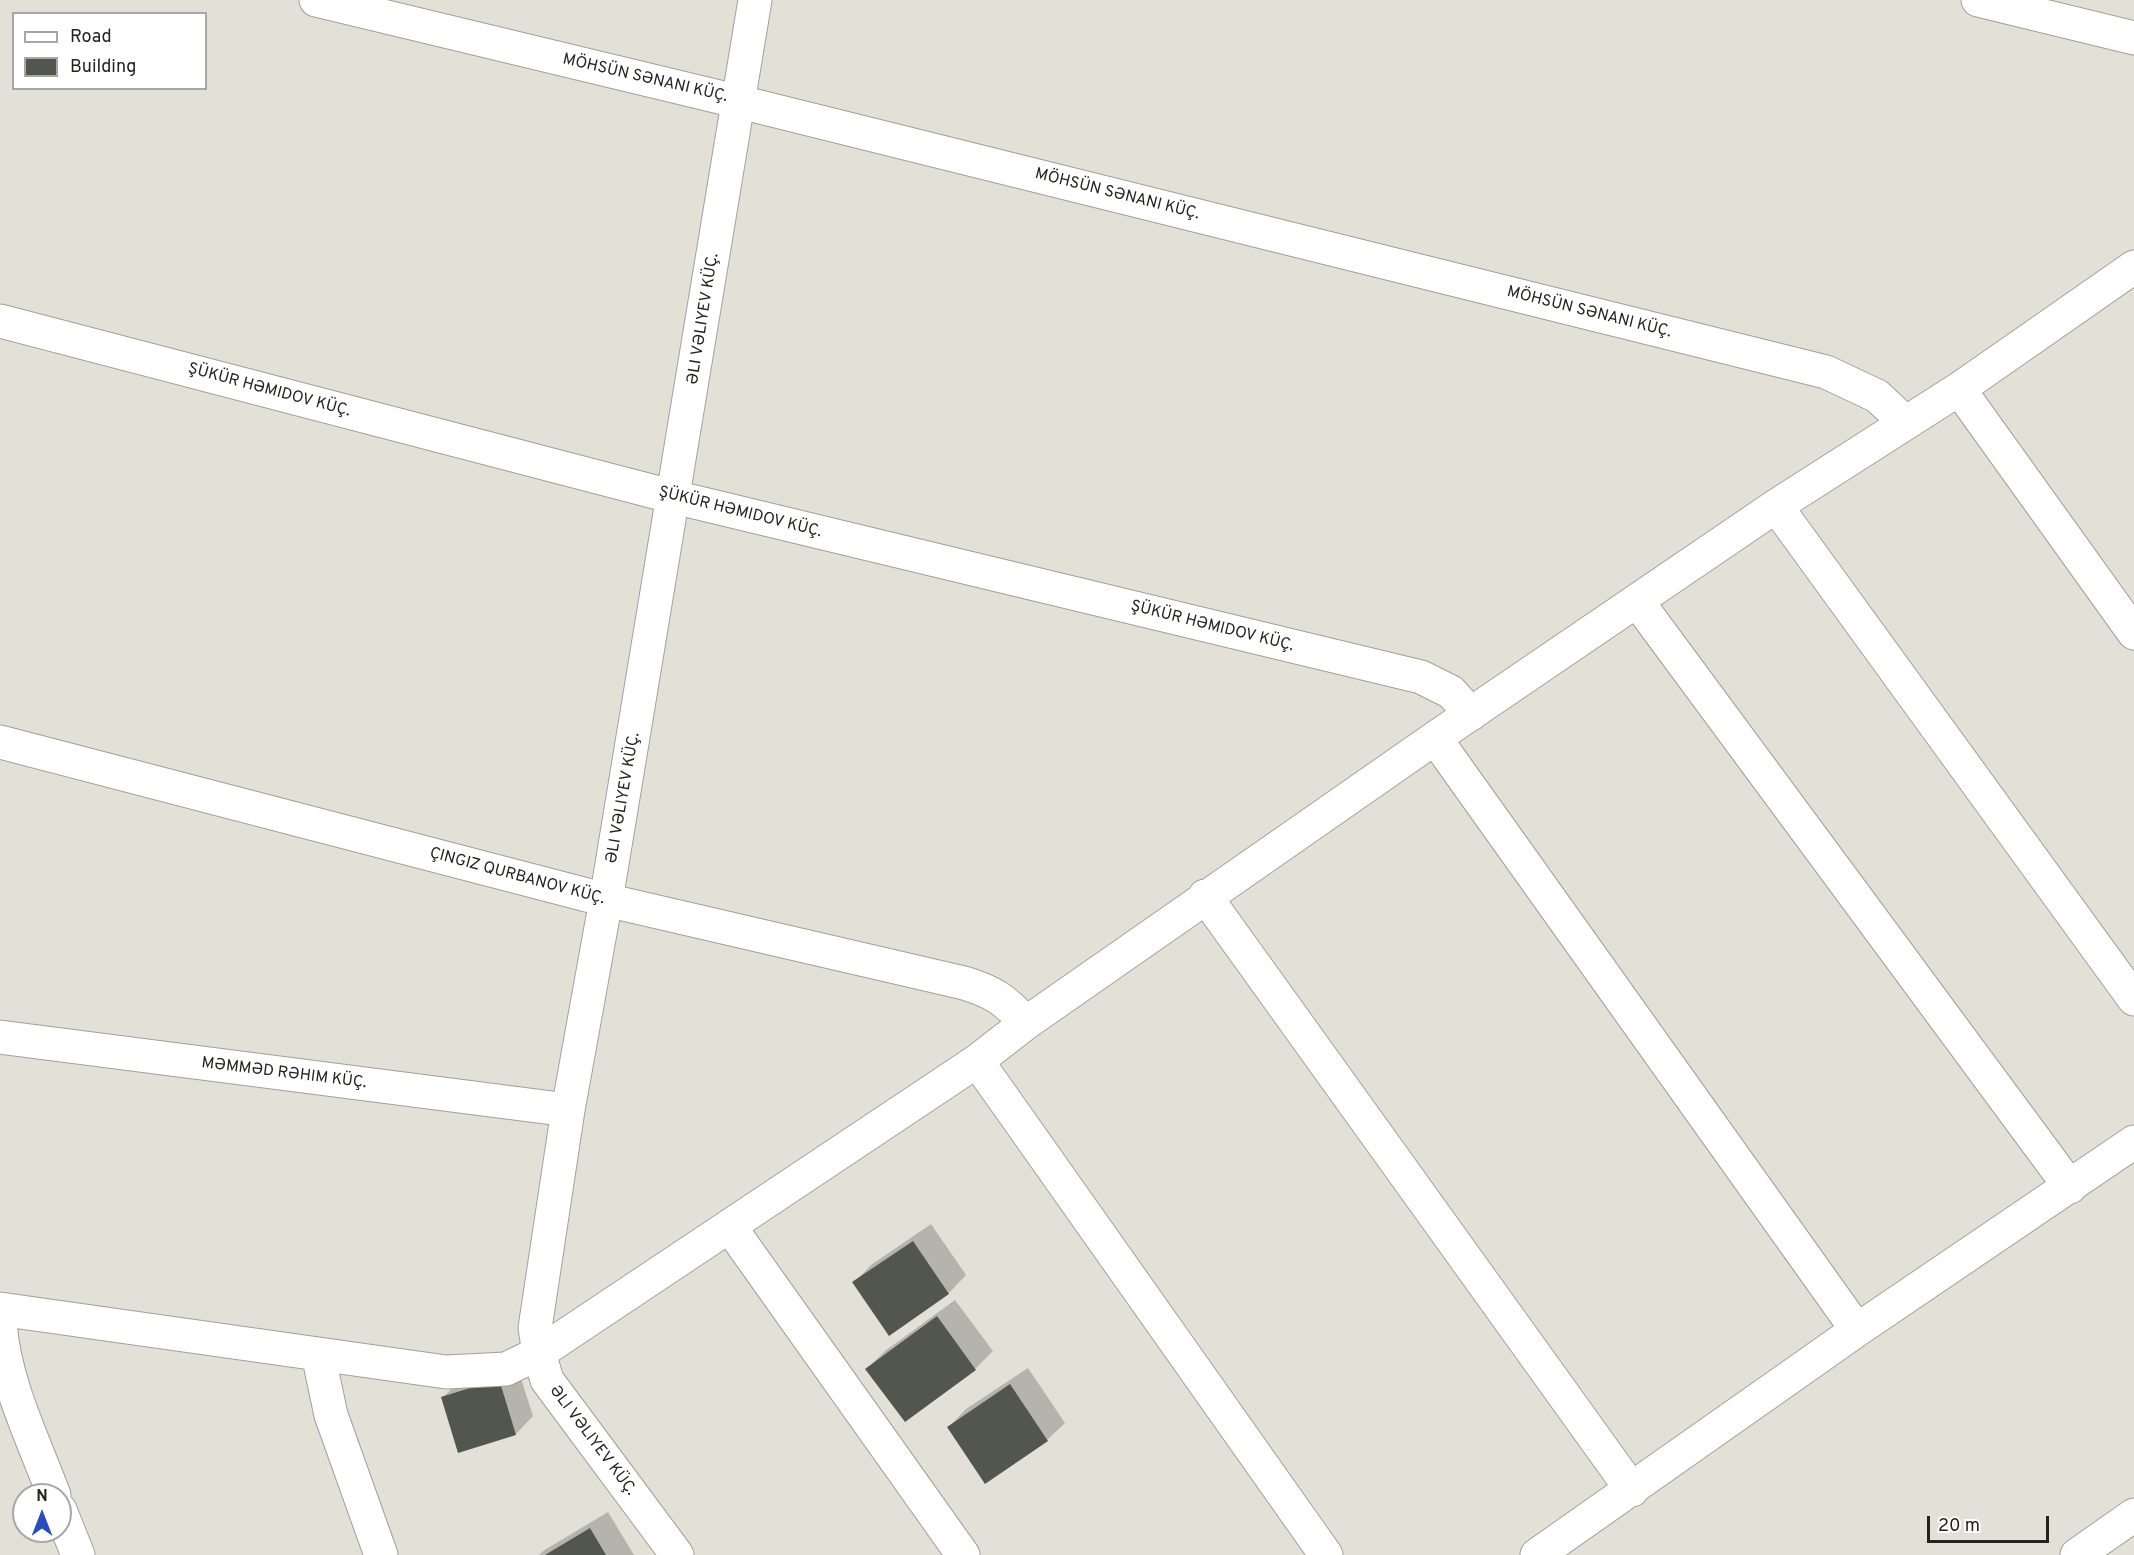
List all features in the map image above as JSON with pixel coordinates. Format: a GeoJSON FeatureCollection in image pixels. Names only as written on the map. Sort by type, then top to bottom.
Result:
{"type":"FeatureCollection","features":[{"type":"Feature","properties":{"kind":"street","name":"MÖHSÜN SƏNANI KÜÇ."},"geometry":{"type":"LineString","coordinates":[[316,0],[740,102],[1826,372],[1877,396],[1905,422]]}},
{"type":"Feature","properties":{"kind":"street","name":"ƏLI VƏLIYEV KÜÇ."},"geometry":{"type":"LineString","coordinates":[[677,1555],[547,1380],[535,1328],[568,1110],[674,497],[755,0]]}},
{"type":"Feature","properties":{"kind":"street"},"geometry":{"type":"LineString","coordinates":[[1978,0],[2134,38]]}},
{"type":"Feature","properties":{"kind":"street"},"geometry":{"type":"LineString","coordinates":[[0,1310],[446,1372],[483,1372],[506,1369],[539,1353],[977,1061],[1026,1023],[1205,896],[1435,738],[1776,506],[1959,389],[2134,267]]}},
{"type":"Feature","properties":{"kind":"street","name":"ŞÜKÜR HƏMIDOV KÜÇ."},"geometry":{"type":"LineString","coordinates":[[0,321],[674,497],[1421,677],[1451,692],[1471,714]]}},
{"type":"Feature","properties":{"kind":"street"},"geometry":{"type":"LineString","coordinates":[[1959,389],[2134,633]]}},
{"type":"Feature","properties":{"kind":"street"},"geometry":{"type":"LineString","coordinates":[[1776,506],[2134,999]]}},
{"type":"Feature","properties":{"kind":"street"},"geometry":{"type":"LineString","coordinates":[[1637,601],[2070,1187]]}},
{"type":"Feature","properties":{"kind":"street"},"geometry":{"type":"LineString","coordinates":[[1435,738],[1857,1330]]}},
{"type":"Feature","properties":{"kind":"street","name":"ÇINGIZ QURBANOV KÜÇ."},"geometry":{"type":"LineString","coordinates":[[0,742],[606,900],[964,983],[989,991],[1005,1000],[1026,1023]]}},
{"type":"Feature","properties":{"kind":"street"},"geometry":{"type":"LineString","coordinates":[[1205,896],[1632,1490]]}},
{"type":"Feature","properties":{"kind":"street","name":"MƏMMƏD RƏHIM KÜÇ."},"geometry":{"type":"LineString","coordinates":[[0,1037],[568,1110]]}},
{"type":"Feature","properties":{"kind":"street"},"geometry":{"type":"LineString","coordinates":[[977,1061],[1326,1555]]}},
{"type":"Feature","properties":{"kind":"street"},"geometry":{"type":"LineString","coordinates":[[1537,1555],[1857,1330],[2134,1142]]}},
{"type":"Feature","properties":{"kind":"street"},"geometry":{"type":"LineString","coordinates":[[730,1227],[963,1555]]}},
{"type":"Feature","properties":{"kind":"street"},"geometry":{"type":"LineString","coordinates":[[0,1322],[1,1343],[13,1389],[49,1483]]}},
{"type":"Feature","properties":{"kind":"street"},"geometry":{"type":"LineString","coordinates":[[318,1354],[331,1415],[381,1555]]}},
{"type":"Feature","properties":{"kind":"street"},"geometry":{"type":"LineString","coordinates":[[2077,1555],[2134,1515]]}},
{"type":"Feature","properties":{"kind":"street"},"geometry":{"type":"LineString","coordinates":[[72,1540],[78,1555]]}},
{"type":"Feature","properties":{"kind":"building"},"geometry":{"type":"Polygon","coordinates":[[[913,1241],[949,1294],[889,1336],[852,1282],[913,1241]]]}},
{"type":"Feature","properties":{"kind":"building"},"geometry":{"type":"Polygon","coordinates":[[[937,1316],[976,1370],[905,1422],[865,1369],[937,1316]]]}},
{"type":"Feature","properties":{"kind":"building"},"geometry":{"type":"Polygon","coordinates":[[[499,1379],[516,1435],[458,1453],[441,1397],[499,1379]]]}},
{"type":"Feature","properties":{"kind":"building"},"geometry":{"type":"Polygon","coordinates":[[[1010,1384],[1048,1441],[985,1484],[947,1427],[1010,1384]]]}},
{"type":"Feature","properties":{"kind":"building"},"geometry":{"type":"Polygon","coordinates":[[[590,1528],[606,1555],[545,1555],[590,1528]]]}}]}
